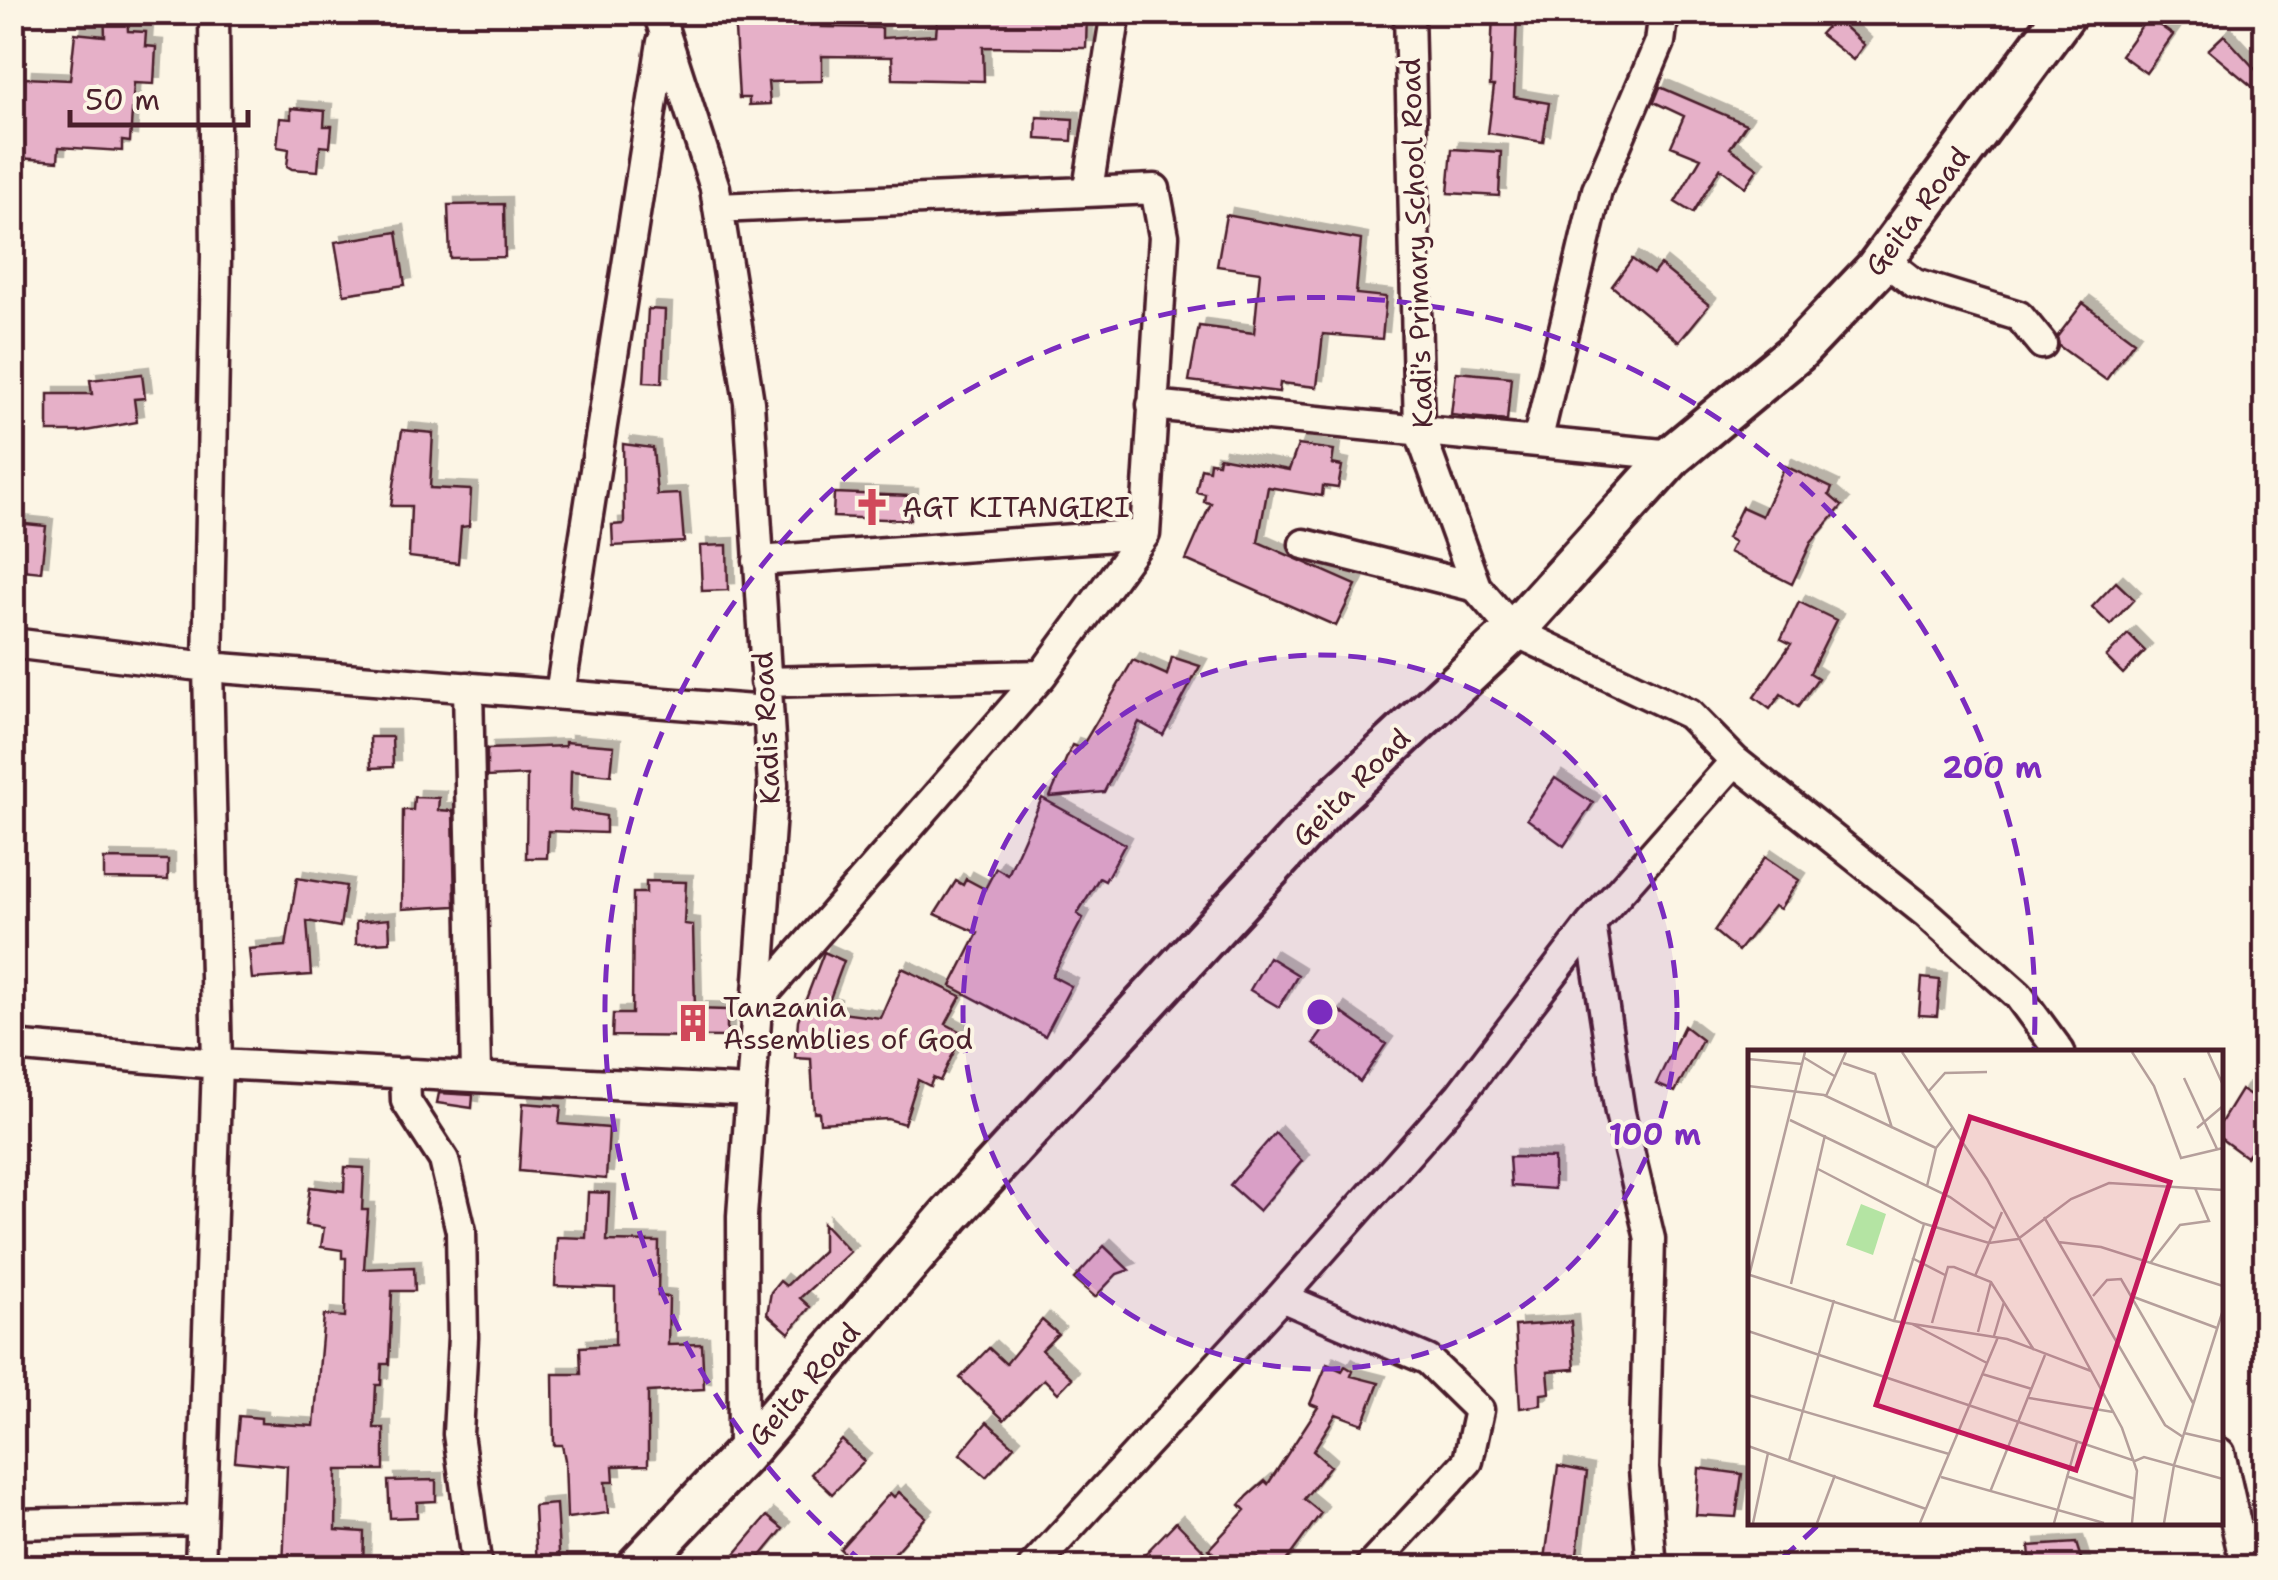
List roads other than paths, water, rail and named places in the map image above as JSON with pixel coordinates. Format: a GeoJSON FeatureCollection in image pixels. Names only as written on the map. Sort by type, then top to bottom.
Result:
{"type":"FeatureCollection","features":[{"type":"Feature","properties":{"kind":"main road","name":"Geita Road"},"geometry":{"type":"LineString","coordinates":[[636,1568],[743,1455],[950,1216],[1332,801],[1514,631],[1673,454],[1798,352],[1883,259],[2066,12]]}},
{"type":"Feature","properties":{"kind":"street"},"geometry":{"type":"LineString","coordinates":[[200,1568],[216,1064],[208,668],[216,257],[214,12]]}},
{"type":"Feature","properties":{"kind":"street"},"geometry":{"type":"LineString","coordinates":[[1088,189],[1116,12]]}},
{"type":"Feature","properties":{"kind":"street","name":"Kadi's Primary School Road"},"geometry":{"type":"LineString","coordinates":[[1409,12],[1418,430],[1476,587],[1514,631]]}},
{"type":"Feature","properties":{"kind":"street"},"geometry":{"type":"LineString","coordinates":[[1537,442],[1597,190],[1660,42],[1664,12]]}},
{"type":"Feature","properties":{"kind":"street"},"geometry":{"type":"LineString","coordinates":[[560,694],[661,24]]}},
{"type":"Feature","properties":{"kind":"street","name":"Kadis Road"},"geometry":{"type":"LineString","coordinates":[[661,24],[718,208],[749,402],[773,785],[742,1216],[743,1455]]}},
{"type":"Feature","properties":{"kind":"street"},"geometry":{"type":"LineString","coordinates":[[718,208],[1155,189],[1164,236],[1145,534],[1042,676],[756,1003]]}},
{"type":"Feature","properties":{"kind":"street"},"geometry":{"type":"LineString","coordinates":[[1883,259],[1915,284],[2019,316],[2042,344]]}},
{"type":"Feature","properties":{"kind":"street"},"geometry":{"type":"LineString","coordinates":[[1152,405],[1673,454]]}},
{"type":"Feature","properties":{"kind":"street"},"geometry":{"type":"LineString","coordinates":[[758,561],[1145,534]]}},
{"type":"Feature","properties":{"kind":"street"},"geometry":{"type":"LineString","coordinates":[[1304,544],[1476,587]]}},
{"type":"Feature","properties":{"kind":"street"},"geometry":{"type":"LineString","coordinates":[[1514,631],[1689,714],[1735,761],[1940,924],[2018,995],[2059,1050]]}},
{"type":"Feature","properties":{"kind":"street"},"geometry":{"type":"LineString","coordinates":[[12,643],[208,668],[560,694],[765,697],[1042,676]]}},
{"type":"Feature","properties":{"kind":"street"},"geometry":{"type":"LineString","coordinates":[[468,686],[476,1074]]}},
{"type":"Feature","properties":{"kind":"street"},"geometry":{"type":"LineString","coordinates":[[1032,1568],[1460,1095],[1592,924],[1735,761]]}},
{"type":"Feature","properties":{"kind":"street"},"geometry":{"type":"LineString","coordinates":[[1592,924],[1620,1113],[1650,1239],[1644,1468],[1652,1568]]}},
{"type":"Feature","properties":{"kind":"street"},"geometry":{"type":"LineString","coordinates":[[12,1046],[216,1064],[476,1074],[750,1091]]}},
{"type":"Feature","properties":{"kind":"street"},"geometry":{"type":"LineString","coordinates":[[406,1074],[406,1101],[444,1160],[461,1231],[463,1337],[458,1434],[476,1568]]}},
{"type":"Feature","properties":{"kind":"street"},"geometry":{"type":"LineString","coordinates":[[1281,1297],[1428,1360],[1478,1410],[1468,1461],[1368,1568]]}},
{"type":"Feature","properties":{"kind":"street"},"geometry":{"type":"LineString","coordinates":[[2223,1466],[2246,1568]]}},
{"type":"Feature","properties":{"kind":"street"},"geometry":{"type":"LineString","coordinates":[[12,1524],[200,1520]]}},
{"type":"Feature","properties":{"kind":"place","name":"AGT KITANGIRI"},"geometry":{"type":"Point","coordinates":[872,507]}},
{"type":"Feature","properties":{"kind":"place","name":"Tanzania Assemblies of God"},"geometry":{"type":"Point","coordinates":[693,1023]}}]}
